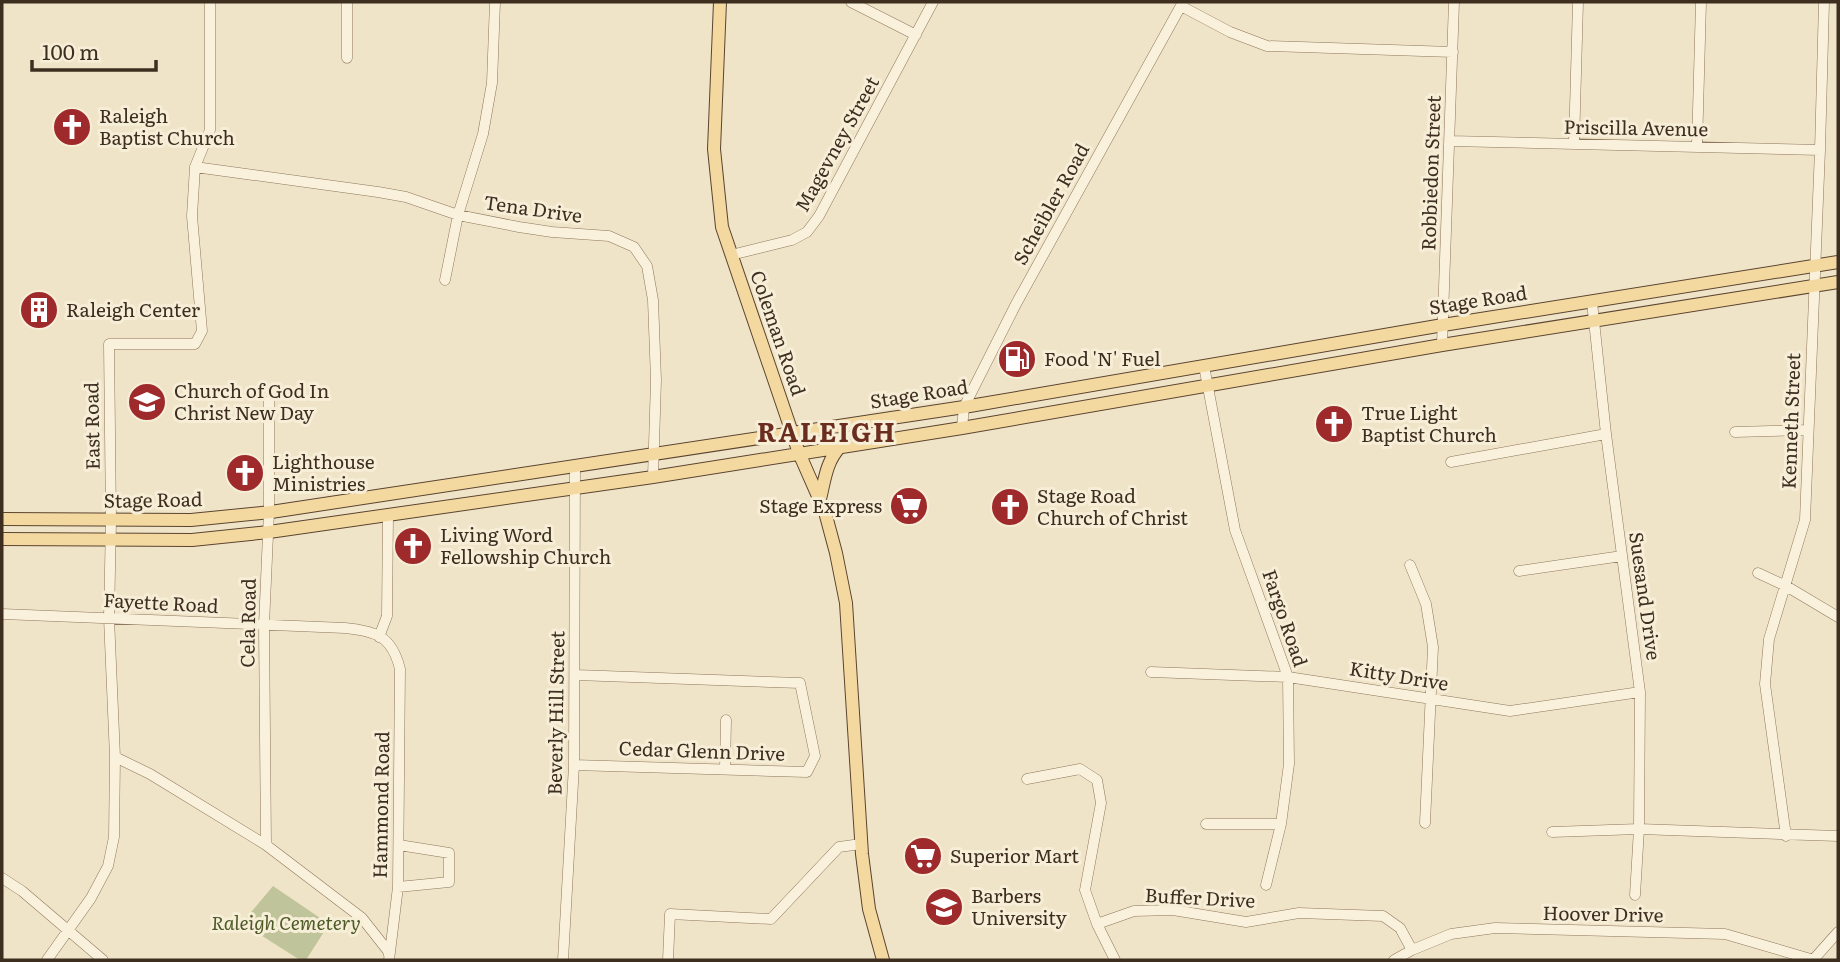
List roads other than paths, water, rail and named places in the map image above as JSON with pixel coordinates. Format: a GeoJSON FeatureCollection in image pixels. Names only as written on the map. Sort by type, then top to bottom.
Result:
{"type":"FeatureCollection","features":[{"type":"Feature","properties":{"kind":"main road","name":"Coleman Road"},"geometry":{"type":"LineString","coordinates":[[720,2],[714,149],[722,226],[792,433],[820,499],[836,553],[846,603],[861,844],[869,909],[883,960]]}},
{"type":"Feature","properties":{"kind":"main road","name":"Stage Road"},"geometry":{"type":"LineString","coordinates":[[2,519],[191,520],[269,512],[964,407],[1443,325],[1838,262]]}},
{"type":"Feature","properties":{"kind":"main road","name":"Stage Road"},"geometry":{"type":"LineString","coordinates":[[2,539],[192,540],[268,532],[653,477],[962,428],[1442,345],[1838,282]]}},
{"type":"Feature","properties":{"kind":"main road"},"geometry":{"type":"LineString","coordinates":[[820,499],[830,458],[840,447]]}},
{"type":"Feature","properties":{"kind":"street","name":"East Road"},"geometry":{"type":"LineString","coordinates":[[47,960],[91,898],[107,866],[114,837],[115,757],[109,618],[109,344],[195,344],[202,331],[192,216],[195,167],[209,130],[210,2]]}},
{"type":"Feature","properties":{"kind":"street"},"geometry":{"type":"LineString","coordinates":[[347,2],[347,58]]}},
{"type":"Feature","properties":{"kind":"street"},"geometry":{"type":"LineString","coordinates":[[445,281],[458,215],[488,109],[492,83],[495,2]]}},
{"type":"Feature","properties":{"kind":"street"},"geometry":{"type":"LineString","coordinates":[[851,2],[916,35]]}},
{"type":"Feature","properties":{"kind":"street","name":"Magevney Street"},"geometry":{"type":"LineString","coordinates":[[731,255],[792,240],[807,232],[819,216],[933,2]]}},
{"type":"Feature","properties":{"kind":"street","name":"Robbiedon Street"},"geometry":{"type":"LineString","coordinates":[[1442,345],[1454,2]]}},
{"type":"Feature","properties":{"kind":"street"},"geometry":{"type":"LineString","coordinates":[[1574,144],[1578,2]]}},
{"type":"Feature","properties":{"kind":"street"},"geometry":{"type":"LineString","coordinates":[[1697,147],[1701,2]]}},
{"type":"Feature","properties":{"kind":"street","name":"Kenneth Street"},"geometry":{"type":"LineString","coordinates":[[1786,836],[1765,684],[1769,639],[1805,520],[1824,2]]}},
{"type":"Feature","properties":{"kind":"street"},"geometry":{"type":"LineString","coordinates":[[1182,4],[1230,32],[1266,46],[1453,52]]}},
{"type":"Feature","properties":{"kind":"street","name":"Scheibler Road"},"geometry":{"type":"LineString","coordinates":[[962,428],[964,407],[1016,304],[1182,4]]}},
{"type":"Feature","properties":{"kind":"street","name":"Priscilla Avenue"},"geometry":{"type":"LineString","coordinates":[[1450,141],[1820,150]]}},
{"type":"Feature","properties":{"kind":"street","name":"Tena Drive"},"geometry":{"type":"LineString","coordinates":[[195,167],[406,197],[458,215],[552,232],[609,236],[634,247],[647,266],[653,300],[656,380],[653,477]]}},
{"type":"Feature","properties":{"kind":"street","name":"Suesand Drive"},"geometry":{"type":"LineString","coordinates":[[1592,302],[1606,434],[1640,692],[1639,830],[1635,895]]}},
{"type":"Feature","properties":{"kind":"street","name":"Fargo Road"},"geometry":{"type":"LineString","coordinates":[[1204,366],[1235,530],[1288,677],[1289,764],[1281,824],[1266,885]]}},
{"type":"Feature","properties":{"kind":"street","name":"Cela Road"},"geometry":{"type":"LineString","coordinates":[[265,845],[264,625],[269,512],[269,401]]}},
{"type":"Feature","properties":{"kind":"street"},"geometry":{"type":"LineString","coordinates":[[1735,432],[1807,430]]}},
{"type":"Feature","properties":{"kind":"street"},"geometry":{"type":"LineString","coordinates":[[1451,462],[1606,434]]}},
{"type":"Feature","properties":{"kind":"street","name":"Beverly Hill Street"},"geometry":{"type":"LineString","coordinates":[[563,960],[574,765],[575,466]]}},
{"type":"Feature","properties":{"kind":"street"},"geometry":{"type":"LineString","coordinates":[[379,637],[387,616],[388,515]]}},
{"type":"Feature","properties":{"kind":"street"},"geometry":{"type":"LineString","coordinates":[[1519,571],[1622,556]]}},
{"type":"Feature","properties":{"kind":"street"},"geometry":{"type":"LineString","coordinates":[[1410,565],[1426,604],[1433,647],[1425,823]]}},
{"type":"Feature","properties":{"kind":"street"},"geometry":{"type":"LineString","coordinates":[[1758,573],[1786,586],[1838,617]]}},
{"type":"Feature","properties":{"kind":"street","name":"Fayette Road"},"geometry":{"type":"LineString","coordinates":[[2,614],[345,628],[372,631],[395,650]]}},
{"type":"Feature","properties":{"kind":"street","name":"Hammond Road"},"geometry":{"type":"LineString","coordinates":[[389,960],[398,887],[399,845],[400,669],[395,650]]}},
{"type":"Feature","properties":{"kind":"street","name":"Kitty Drive"},"geometry":{"type":"LineString","coordinates":[[1152,673],[1288,677],[1510,711],[1640,692]]}},
{"type":"Feature","properties":{"kind":"street","name":"Cedar Glenn Drive"},"geometry":{"type":"LineString","coordinates":[[574,765],[807,772],[815,756],[800,683],[576,675]]}},
{"type":"Feature","properties":{"kind":"street"},"geometry":{"type":"LineString","coordinates":[[725,769],[726,720]]}},
{"type":"Feature","properties":{"kind":"street"},"geometry":{"type":"LineString","coordinates":[[115,757],[150,774],[265,845],[362,918],[388,951],[389,960]]}},
{"type":"Feature","properties":{"kind":"street"},"geometry":{"type":"LineString","coordinates":[[1027,779],[1080,769],[1097,780],[1101,803],[1085,890],[1097,924],[1115,960]]}},
{"type":"Feature","properties":{"kind":"street"},"geometry":{"type":"LineString","coordinates":[[1206,824],[1281,824]]}},
{"type":"Feature","properties":{"kind":"street"},"geometry":{"type":"LineString","coordinates":[[1552,832],[1639,830],[1838,836]]}},
{"type":"Feature","properties":{"kind":"street"},"geometry":{"type":"LineString","coordinates":[[668,960],[670,914],[771,919],[839,847],[861,844]]}},
{"type":"Feature","properties":{"kind":"street"},"geometry":{"type":"LineString","coordinates":[[398,887],[449,882],[449,853],[399,845]]}},
{"type":"Feature","properties":{"kind":"street"},"geometry":{"type":"LineString","coordinates":[[2,878],[22,891],[103,960]]}},
{"type":"Feature","properties":{"kind":"street","name":"Buffer Drive"},"geometry":{"type":"LineString","coordinates":[[1097,924],[1134,911],[1173,910],[1246,922],[1299,913],[1383,916],[1400,928],[1412,950]]}},
{"type":"Feature","properties":{"kind":"street","name":"Hoover Drive"},"geometry":{"type":"LineString","coordinates":[[1394,960],[1451,934],[1495,928],[1725,934],[1813,960]]}},
{"type":"Feature","properties":{"kind":"street"},"geometry":{"type":"LineString","coordinates":[[1813,960],[1838,932]]}},
{"type":"Feature","properties":{"kind":"place","name":"Raleigh Baptist Church"},"geometry":{"type":"Point","coordinates":[72,127]}},
{"type":"Feature","properties":{"kind":"place","name":"Raleigh Center"},"geometry":{"type":"Point","coordinates":[39,310]}},
{"type":"Feature","properties":{"kind":"place","name":"Food 'N' Fuel"},"geometry":{"type":"Point","coordinates":[1017,359]}},
{"type":"Feature","properties":{"kind":"place","name":"Church of God In Christ New Day"},"geometry":{"type":"Point","coordinates":[147,402]}},
{"type":"Feature","properties":{"kind":"place","name":"True Light Baptist Church"},"geometry":{"type":"Point","coordinates":[1334,424]}},
{"type":"Feature","properties":{"kind":"place","name":"Lighthouse Ministries"},"geometry":{"type":"Point","coordinates":[245,473]}},
{"type":"Feature","properties":{"kind":"place","name":"Stage Express"},"geometry":{"type":"Point","coordinates":[909,506]}},
{"type":"Feature","properties":{"kind":"place","name":"Stage Road Church of Christ"},"geometry":{"type":"Point","coordinates":[1010,507]}},
{"type":"Feature","properties":{"kind":"place","name":"Living Word Fellowship Church"},"geometry":{"type":"Point","coordinates":[413,546]}},
{"type":"Feature","properties":{"kind":"place","name":"Superior Mart"},"geometry":{"type":"Point","coordinates":[923,856]}},
{"type":"Feature","properties":{"kind":"place","name":"Barbers University"},"geometry":{"type":"Point","coordinates":[944,907]}},
{"type":"Feature","properties":{"kind":"district","name":"RALEIGH"},"geometry":{"type":"Point","coordinates":[827,433]}},
{"type":"Feature","properties":{"kind":"park label","name":"Raleigh Cemetery"},"geometry":{"type":"Point","coordinates":[286,923]}}]}
